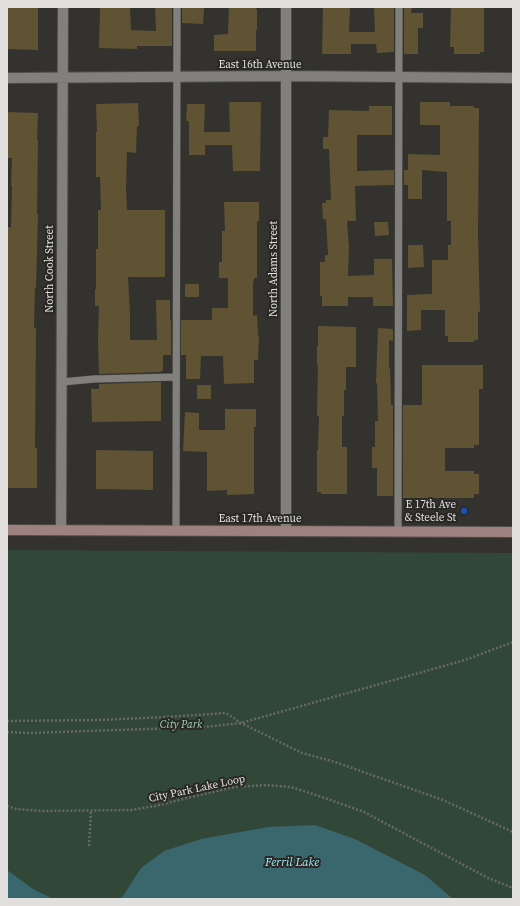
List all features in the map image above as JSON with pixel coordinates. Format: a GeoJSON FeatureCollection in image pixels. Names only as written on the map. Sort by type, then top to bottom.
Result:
{"type":"FeatureCollection","features":[{"type":"Feature","properties":{"kind":"main road","name":"East 17th Avenue"},"geometry":{"type":"LineString","coordinates":[[7,530],[513,532]]}},
{"type":"Feature","properties":{"kind":"street","name":"North Cook Street"},"geometry":{"type":"LineString","coordinates":[[61,530],[63,7]]}},
{"type":"Feature","properties":{"kind":"street","name":"North Adams Street"},"geometry":{"type":"LineString","coordinates":[[286,7],[286,531]]}},
{"type":"Feature","properties":{"kind":"street","name":"East 16th Avenue"},"geometry":{"type":"LineString","coordinates":[[7,78],[286,76],[513,78]]}},
{"type":"Feature","properties":{"kind":"lane"},"geometry":{"type":"LineString","coordinates":[[176,530],[177,7]]}},
{"type":"Feature","properties":{"kind":"lane"},"geometry":{"type":"LineString","coordinates":[[398,531],[399,7]]}},
{"type":"Feature","properties":{"kind":"lane"},"geometry":{"type":"LineString","coordinates":[[62,382],[94,379],[176,377]]}},
{"type":"Feature","properties":{"kind":"path"},"geometry":{"type":"LineString","coordinates":[[7,732],[30,733],[205,727],[241,723],[464,660],[513,642]]}},
{"type":"Feature","properties":{"kind":"path"},"geometry":{"type":"LineString","coordinates":[[7,721],[99,720],[226,713],[241,723],[302,754],[335,762],[443,800],[513,832]]}},
{"type":"Feature","properties":{"kind":"path","name":"City Park Lake Loop"},"geometry":{"type":"LineString","coordinates":[[7,806],[42,811],[131,810],[155,806],[235,787],[266,784],[291,787],[364,812],[488,878],[513,888]]}},
{"type":"Feature","properties":{"kind":"path"},"geometry":{"type":"LineString","coordinates":[[89,846],[91,811]]}},
{"type":"Feature","properties":{"kind":"green space","name":"City Park"},"geometry":{"type":"Polygon","coordinates":[[[7,550],[513,553],[513,899],[7,899],[7,550]]]}},
{"type":"Feature","properties":{"kind":"water","name":"Ferril Lake"},"geometry":{"type":"Polygon","coordinates":[[[315,825],[355,839],[425,875],[453,899],[119,899],[123,896],[141,868],[164,851],[201,839],[268,827],[315,825]]]}},
{"type":"Feature","properties":{"kind":"water"},"geometry":{"type":"Polygon","coordinates":[[[7,870],[33,889],[53,899],[7,899],[7,870]]]}},
{"type":"Feature","properties":{"kind":"building"},"geometry":{"type":"Polygon","coordinates":[[[7,7],[38,7],[38,50],[7,49],[7,7]]]}},
{"type":"Feature","properties":{"kind":"building"},"geometry":{"type":"Polygon","coordinates":[[[155,7],[172,7],[172,46],[137,46],[137,49],[99,48],[100,8],[130,8],[131,30],[156,31],[155,7]]]}},
{"type":"Feature","properties":{"kind":"building"},"geometry":{"type":"Polygon","coordinates":[[[182,7],[204,8],[203,24],[182,23],[182,7]]]}},
{"type":"Feature","properties":{"kind":"building"},"geometry":{"type":"Polygon","coordinates":[[[229,7],[256,7],[256,51],[214,51],[214,35],[228,34],[229,7]]]}},
{"type":"Feature","properties":{"kind":"building"},"geometry":{"type":"Polygon","coordinates":[[[323,7],[350,8],[349,32],[375,32],[374,7],[394,7],[394,52],[377,53],[376,44],[351,44],[351,54],[322,54],[323,7]]]}},
{"type":"Feature","properties":{"kind":"building"},"geometry":{"type":"Polygon","coordinates":[[[404,7],[412,7],[411,13],[423,13],[423,28],[418,28],[418,54],[404,54],[404,7]]]}},
{"type":"Feature","properties":{"kind":"building"},"geometry":{"type":"Polygon","coordinates":[[[451,7],[484,7],[484,52],[480,52],[480,54],[454,54],[454,47],[450,47],[451,7]]]}},
{"type":"Feature","properties":{"kind":"building"},"geometry":{"type":"Polygon","coordinates":[[[229,102],[261,102],[260,171],[233,171],[232,145],[205,145],[205,155],[189,155],[189,121],[186,121],[187,104],[205,104],[204,132],[230,132],[229,102]]]}},
{"type":"Feature","properties":{"kind":"building"},"geometry":{"type":"Polygon","coordinates":[[[420,102],[450,102],[450,106],[474,106],[474,108],[479,108],[478,234],[480,312],[478,312],[478,340],[474,340],[474,342],[448,342],[448,336],[445,336],[445,310],[421,310],[421,330],[407,331],[407,295],[432,294],[432,260],[448,260],[448,245],[451,245],[451,221],[447,221],[447,172],[422,170],[422,199],[408,199],[408,185],[404,185],[404,170],[408,170],[408,154],[440,155],[440,125],[420,125],[420,102]]]}},
{"type":"Feature","properties":{"kind":"building"},"geometry":{"type":"Polygon","coordinates":[[[138,103],[139,126],[137,126],[136,153],[127,152],[127,210],[165,210],[165,277],[128,277],[130,340],[157,340],[156,300],[170,300],[171,355],[163,355],[163,371],[161,372],[99,374],[99,306],[95,306],[95,289],[96,249],[98,249],[98,210],[101,210],[100,177],[96,177],[96,104],[138,103]]]}},
{"type":"Feature","properties":{"kind":"building"},"geometry":{"type":"Polygon","coordinates":[[[369,106],[392,106],[392,135],[357,135],[357,171],[394,170],[394,185],[355,186],[356,221],[347,221],[349,247],[348,276],[374,275],[374,259],[392,259],[393,306],[373,306],[373,297],[348,297],[348,306],[322,306],[322,296],[320,296],[320,262],[325,262],[325,255],[328,255],[326,219],[323,219],[322,203],[326,203],[326,200],[331,200],[329,149],[323,149],[323,137],[328,137],[329,110],[369,111],[369,106]]]}},
{"type":"Feature","properties":{"kind":"building"},"geometry":{"type":"Polygon","coordinates":[[[8,112],[38,113],[38,214],[34,328],[36,328],[35,448],[37,448],[37,488],[7,488],[7,227],[11,227],[12,186],[12,158],[7,158],[8,112]]]}},
{"type":"Feature","properties":{"kind":"building"},"geometry":{"type":"Polygon","coordinates":[[[224,202],[259,202],[259,221],[257,221],[257,278],[254,278],[253,281],[253,316],[257,315],[259,336],[258,360],[254,360],[254,383],[224,384],[223,356],[201,356],[200,379],[186,379],[186,355],[181,355],[181,320],[212,320],[212,308],[228,308],[228,278],[219,278],[219,262],[222,262],[222,231],[225,231],[224,202]]]}},
{"type":"Feature","properties":{"kind":"building"},"geometry":{"type":"Polygon","coordinates":[[[374,222],[388,222],[389,235],[375,236],[374,222]]]}},
{"type":"Feature","properties":{"kind":"building"},"geometry":{"type":"Polygon","coordinates":[[[408,245],[423,245],[424,267],[408,268],[408,245]]]}},
{"type":"Feature","properties":{"kind":"building"},"geometry":{"type":"Polygon","coordinates":[[[185,284],[199,284],[199,297],[185,297],[185,284]]]}},
{"type":"Feature","properties":{"kind":"building"},"geometry":{"type":"Polygon","coordinates":[[[318,326],[356,327],[356,367],[346,367],[344,416],[342,416],[342,447],[347,447],[347,494],[321,494],[321,492],[317,492],[319,416],[317,416],[318,326]]]}},
{"type":"Feature","properties":{"kind":"building"},"geometry":{"type":"Polygon","coordinates":[[[378,328],[393,329],[393,341],[389,340],[389,368],[391,405],[393,405],[393,496],[377,496],[377,468],[372,468],[372,447],[375,447],[375,421],[378,421],[376,383],[378,328]]]}},
{"type":"Feature","properties":{"kind":"building"},"geometry":{"type":"Polygon","coordinates":[[[422,365],[483,365],[483,389],[479,389],[479,445],[474,445],[474,448],[445,448],[445,471],[474,471],[474,474],[479,474],[479,494],[474,494],[474,498],[403,498],[403,405],[422,405],[422,365]]]}},
{"type":"Feature","properties":{"kind":"building"},"geometry":{"type":"Polygon","coordinates":[[[161,382],[161,421],[92,422],[91,389],[99,389],[99,384],[161,382]]]}},
{"type":"Feature","properties":{"kind":"building"},"geometry":{"type":"Polygon","coordinates":[[[197,385],[211,385],[211,399],[197,399],[197,385]]]}},
{"type":"Feature","properties":{"kind":"building"},"geometry":{"type":"Polygon","coordinates":[[[225,409],[256,409],[256,427],[254,427],[254,494],[227,495],[227,490],[207,491],[207,452],[183,451],[185,412],[199,413],[199,430],[225,430],[225,409]]]}},
{"type":"Feature","properties":{"kind":"building"},"geometry":{"type":"Polygon","coordinates":[[[96,450],[153,451],[153,490],[96,489],[96,450]]]}},
{"type":"Feature","properties":{"kind":"place","name":"E 17th Ave & Steele St"},"geometry":{"type":"Point","coordinates":[464,511]}}]}
